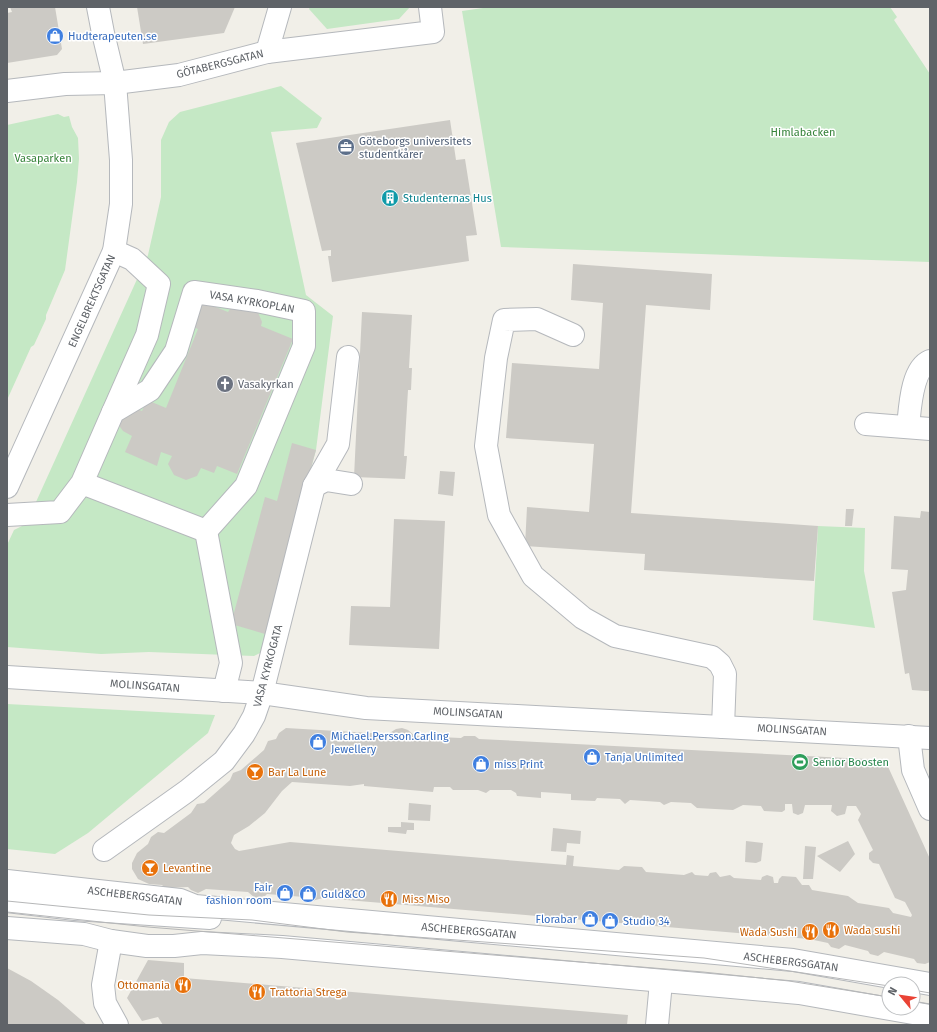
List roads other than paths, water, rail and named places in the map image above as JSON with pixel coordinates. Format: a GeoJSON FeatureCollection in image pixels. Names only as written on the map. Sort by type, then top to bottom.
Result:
{"type":"FeatureCollection","features":[{"type":"Feature","properties":{"kind":"street","name":"ENGELBREKTSGATAN"},"geometry":{"type":"LineString","coordinates":[[7,487],[114,251],[121,204],[121,160],[115,83],[98,7]]}},
{"type":"Feature","properties":{"kind":"street"},"geometry":{"type":"LineString","coordinates":[[267,52],[280,7]]}},
{"type":"Feature","properties":{"kind":"street","name":"GÖTABERGSGATAN"},"geometry":{"type":"LineString","coordinates":[[7,91],[65,84],[115,83],[179,75],[267,52],[433,32],[430,7]]}},
{"type":"Feature","properties":{"kind":"street"},"geometry":{"type":"LineString","coordinates":[[7,515],[60,512],[82,483],[147,335],[159,284],[132,259],[114,251]]}},
{"type":"Feature","properties":{"kind":"street","name":"VASA KYRKOPLAN"},"geometry":{"type":"LineString","coordinates":[[113,412],[150,390],[176,351],[194,292],[257,301],[304,311],[304,346],[246,486],[206,531]]}},
{"type":"Feature","properties":{"kind":"street"},"geometry":{"type":"LineString","coordinates":[[573,335],[537,319],[504,320],[496,358],[486,446],[499,515],[533,576],[583,618],[615,636],[712,657],[720,664],[725,674],[723,727]]}},
{"type":"Feature","properties":{"kind":"street","name":"VASA KYRKOGATA"},"geometry":{"type":"LineString","coordinates":[[104,850],[187,791],[224,761],[244,734],[254,716],[262,693],[314,486],[338,444],[348,357]]}},
{"type":"Feature","properties":{"kind":"street"},"geometry":{"type":"LineString","coordinates":[[908,427],[915,380],[926,363],[930,361]]}},
{"type":"Feature","properties":{"kind":"street"},"geometry":{"type":"LineString","coordinates":[[866,424],[930,429]]}},
{"type":"Feature","properties":{"kind":"street"},"geometry":{"type":"LineString","coordinates":[[314,486],[326,480],[351,484]]}},
{"type":"Feature","properties":{"kind":"street"},"geometry":{"type":"LineString","coordinates":[[82,483],[206,531],[231,663],[224,691]]}},
{"type":"Feature","properties":{"kind":"street","name":"MOLINSGATAN"},"geometry":{"type":"LineString","coordinates":[[7,677],[262,693],[366,708],[930,738]]}},
{"type":"Feature","properties":{"kind":"street"},"geometry":{"type":"LineString","coordinates":[[908,736],[913,770],[930,809]]}},
{"type":"Feature","properties":{"kind":"street","name":"ASCHEBERGSGATAN"},"geometry":{"type":"LineString","coordinates":[[7,881],[180,900],[195,906],[793,960],[930,984]]}},
{"type":"Feature","properties":{"kind":"street"},"geometry":{"type":"LineString","coordinates":[[7,901],[149,915],[252,920],[347,932],[704,958],[799,971],[881,985]]}},
{"type":"Feature","properties":{"kind":"street"},"geometry":{"type":"LineString","coordinates":[[7,912],[148,927],[702,972],[789,981],[881,996]]}},
{"type":"Feature","properties":{"kind":"street"},"geometry":{"type":"LineString","coordinates":[[7,928],[84,934],[111,941],[147,946],[174,946],[202,943],[282,947],[661,982],[799,993],[930,1016]]}},
{"type":"Feature","properties":{"kind":"street"},"geometry":{"type":"LineString","coordinates":[[111,941],[102,985],[105,1003],[117,1025]]}},
{"type":"Feature","properties":{"kind":"street"},"geometry":{"type":"LineString","coordinates":[[657,1025],[661,982]]}},
{"type":"Feature","properties":{"kind":"tram line"},"geometry":{"type":"LineString","coordinates":[[7,901],[149,915],[252,920],[347,932],[704,958],[881,985]]}},
{"type":"Feature","properties":{"kind":"tram line"},"geometry":{"type":"LineString","coordinates":[[7,912],[148,927],[703,972],[789,981],[881,996]]}},
{"type":"Feature","properties":{"kind":"tram line"},"geometry":{"type":"LineString","coordinates":[[921,991],[930,993]]}},
{"type":"Feature","properties":{"kind":"tram line"},"geometry":{"type":"LineString","coordinates":[[921,1002],[930,1004]]}},
{"type":"Feature","properties":{"kind":"place","name":"Hudterapeuten.se"},"geometry":{"type":"Point","coordinates":[55,36]}},
{"type":"Feature","properties":{"kind":"place","name":"Göteborgs universitets studentkårer"},"geometry":{"type":"Point","coordinates":[346,147]}},
{"type":"Feature","properties":{"kind":"place","name":"Studenternas Hus"},"geometry":{"type":"Point","coordinates":[390,198]}},
{"type":"Feature","properties":{"kind":"place","name":"Vasakyrkan"},"geometry":{"type":"Point","coordinates":[225,384]}},
{"type":"Feature","properties":{"kind":"place","name":"Michael.Persson.Carling Jewellery"},"geometry":{"type":"Point","coordinates":[318,742]}},
{"type":"Feature","properties":{"kind":"place","name":"Tanja Unlimited"},"geometry":{"type":"Point","coordinates":[592,757]}},
{"type":"Feature","properties":{"kind":"place","name":"Senior Boosten"},"geometry":{"type":"Point","coordinates":[800,762]}},
{"type":"Feature","properties":{"kind":"place","name":"miss Print"},"geometry":{"type":"Point","coordinates":[481,764]}},
{"type":"Feature","properties":{"kind":"place","name":"Bar La Lune"},"geometry":{"type":"Point","coordinates":[255,772]}},
{"type":"Feature","properties":{"kind":"place","name":"Levantine"},"geometry":{"type":"Point","coordinates":[150,868]}},
{"type":"Feature","properties":{"kind":"place","name":"Fair fashion room"},"geometry":{"type":"Point","coordinates":[285,893]}},
{"type":"Feature","properties":{"kind":"place","name":"Guld&CO"},"geometry":{"type":"Point","coordinates":[308,894]}},
{"type":"Feature","properties":{"kind":"place","name":"Miss Miso"},"geometry":{"type":"Point","coordinates":[389,899]}},
{"type":"Feature","properties":{"kind":"place","name":"Florabar"},"geometry":{"type":"Point","coordinates":[590,919]}},
{"type":"Feature","properties":{"kind":"place","name":"Studio 34"},"geometry":{"type":"Point","coordinates":[610,921]}},
{"type":"Feature","properties":{"kind":"place","name":"Wada sushi"},"geometry":{"type":"Point","coordinates":[831,930]}},
{"type":"Feature","properties":{"kind":"place","name":"Wada Sushi"},"geometry":{"type":"Point","coordinates":[810,932]}},
{"type":"Feature","properties":{"kind":"place","name":"Ottomania"},"geometry":{"type":"Point","coordinates":[183,985]}},
{"type":"Feature","properties":{"kind":"place","name":"Trattoria Strega"},"geometry":{"type":"Point","coordinates":[257,992]}},
{"type":"Feature","properties":{"kind":"park label","name":"Himlabacken"},"geometry":{"type":"Point","coordinates":[803,132]}},
{"type":"Feature","properties":{"kind":"park label","name":"Vasaparken"},"geometry":{"type":"Point","coordinates":[43,158]}}]}
